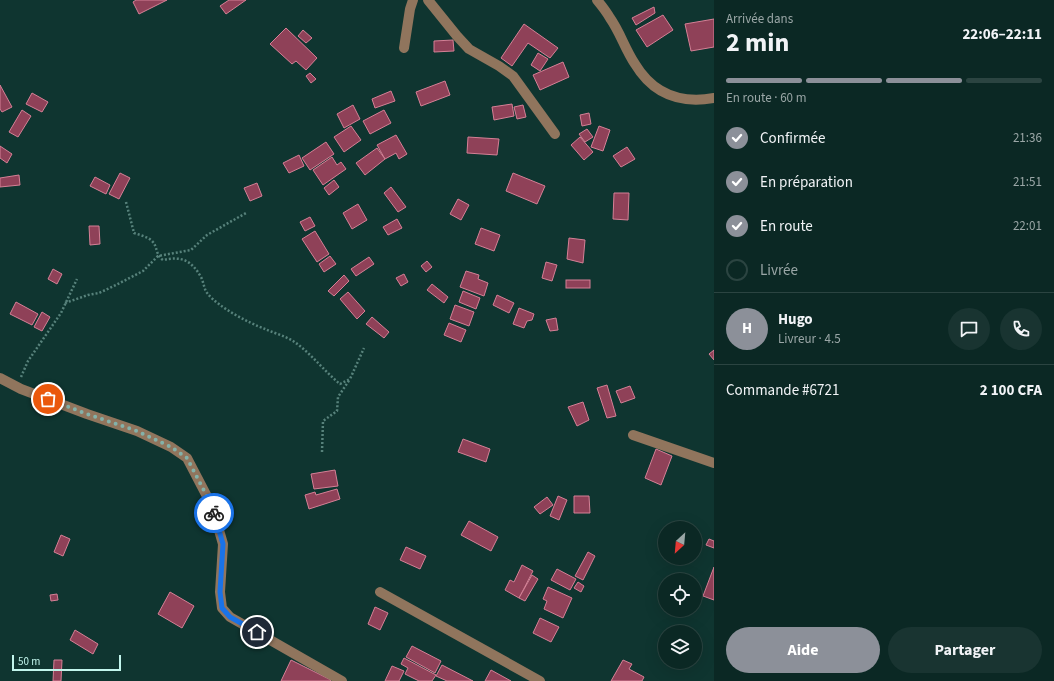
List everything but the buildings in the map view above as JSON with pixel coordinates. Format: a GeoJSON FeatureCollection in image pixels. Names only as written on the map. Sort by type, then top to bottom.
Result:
{"type":"FeatureCollection","features":[{"type":"Feature","properties":{"kind":"street"},"geometry":{"type":"LineString","coordinates":[[404,48],[410,9],[413,0]]}},
{"type":"Feature","properties":{"kind":"street"},"geometry":{"type":"LineString","coordinates":[[428,0],[457,36],[470,49],[513,76],[555,134]]}},
{"type":"Feature","properties":{"kind":"street"},"geometry":{"type":"LineString","coordinates":[[597,0],[610,18],[634,64],[647,81],[663,93],[683,99],[714,98]]}},
{"type":"Feature","properties":{"kind":"street"},"geometry":{"type":"LineString","coordinates":[[0,378],[17,387],[87,414],[137,431],[171,447],[187,458],[212,506],[223,544],[220,592],[222,608],[230,617],[342,681]]}},
{"type":"Feature","properties":{"kind":"street"},"geometry":{"type":"LineString","coordinates":[[633,435],[714,463]]}},
{"type":"Feature","properties":{"kind":"street"},"geometry":{"type":"LineString","coordinates":[[380,592],[540,681]]}},
{"type":"Feature","properties":{"kind":"path"},"geometry":{"type":"LineString","coordinates":[[126,202],[134,233],[153,242],[158,256],[163,260],[172,258],[183,259],[191,264],[201,277],[207,293],[219,305],[256,326],[292,340],[308,353],[330,376],[340,384],[350,379]]}},
{"type":"Feature","properties":{"kind":"path"},"geometry":{"type":"LineString","coordinates":[[65,304],[88,295],[99,293],[116,285],[143,271],[158,256],[190,250],[207,235],[246,213]]}},
{"type":"Feature","properties":{"kind":"path"},"geometry":{"type":"LineString","coordinates":[[17,387],[28,361],[61,313],[77,279]]}},
{"type":"Feature","properties":{"kind":"path"},"geometry":{"type":"LineString","coordinates":[[322,452],[323,421],[337,411],[338,397],[350,379],[364,348]]}},
{"type":"Feature","properties":{"kind":"way so far"},"geometry":{"type":"LineString","coordinates":[[48,399],[137,431],[171,447],[187,458],[212,506],[214,513]]}},
{"type":"Feature","properties":{"kind":"route"},"geometry":{"type":"LineString","coordinates":[[214,513],[223,544],[220,592],[222,608],[230,617],[257,632]]}}]}
